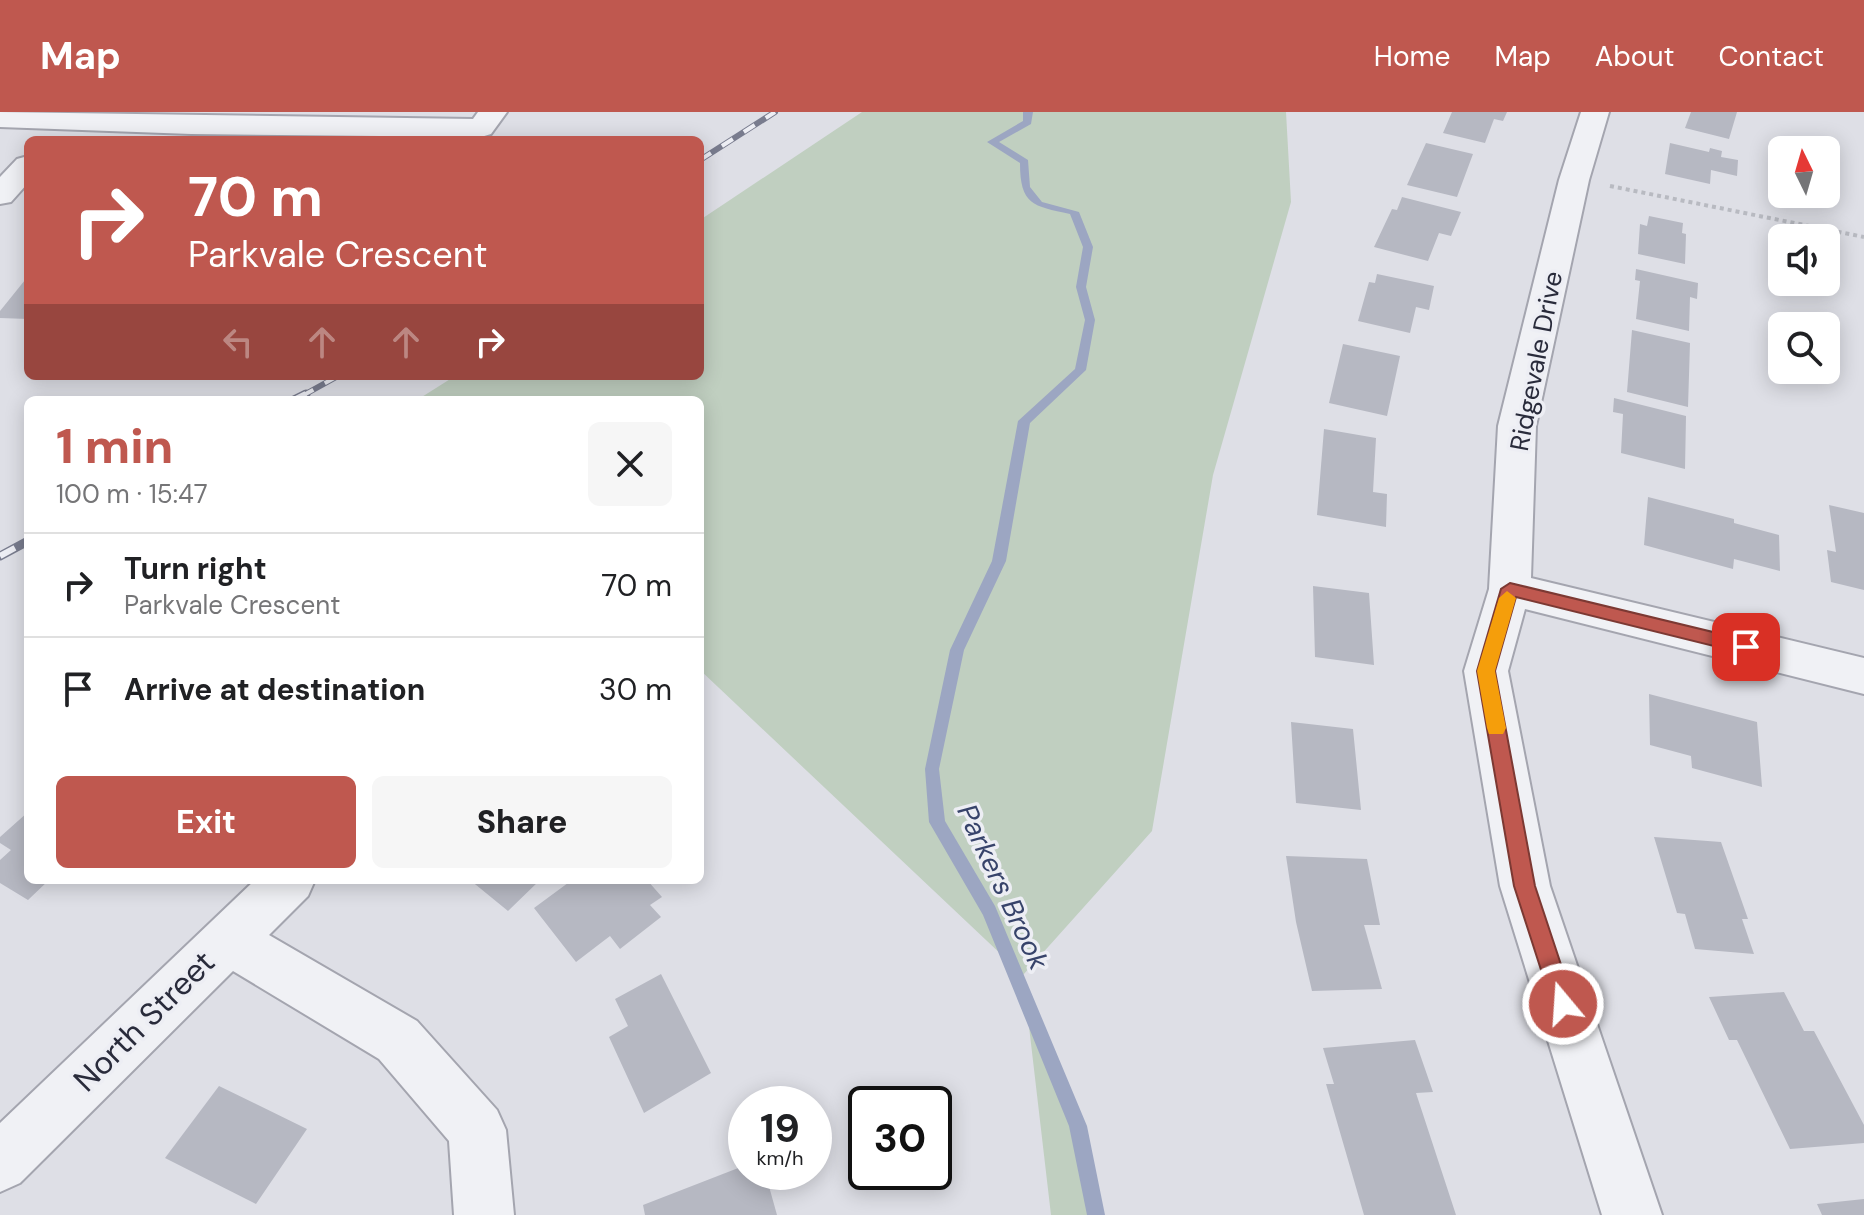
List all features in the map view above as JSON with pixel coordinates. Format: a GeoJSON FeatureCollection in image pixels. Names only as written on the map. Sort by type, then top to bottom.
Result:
{"type":"FeatureCollection","features":[{"type":"Feature","properties":{"kind":"street","name":"Ridgevale Drive"},"geometry":{"type":"LineString","coordinates":[[1595,112],[1574,180],[1517,426],[1510,589],[1486,671],[1525,886],[1632,1215]]}},
{"type":"Feature","properties":{"kind":"street"},"geometry":{"type":"LineString","coordinates":[[0,118],[60,130],[196,119],[487,120]]}},
{"type":"Feature","properties":{"kind":"street"},"geometry":{"type":"LineString","coordinates":[[0,195],[24,169]]}},
{"type":"Feature","properties":{"kind":"street"},"geometry":{"type":"LineString","coordinates":[[1510,589],[1864,676]]}},
{"type":"Feature","properties":{"kind":"street","name":"North Street"},"geometry":{"type":"LineString","coordinates":[[0,1163],[286,884]]}},
{"type":"Feature","properties":{"kind":"street"},"geometry":{"type":"LineString","coordinates":[[227,939],[398,1040],[477,1130],[484,1215]]}},
{"type":"Feature","properties":{"kind":"path"},"geometry":{"type":"LineString","coordinates":[[1574,180],[1864,237]]}},
{"type":"Feature","properties":{"kind":"green space"},"geometry":{"type":"Polygon","coordinates":[[[862,112],[1286,112],[1291,202],[1213,475],[1152,831],[1023,975],[704,674],[704,396],[423,396],[449,380],[704,380],[704,217],[862,112]]]}},
{"type":"Feature","properties":{"kind":"green space"},"geometry":{"type":"Polygon","coordinates":[[[1023,975],[1078,1126],[1096,1215],[1051,1215],[1023,975]]]}},
{"type":"Feature","properties":{"kind":"building"},"geometry":{"type":"Polygon","coordinates":[[[1452,112],[1507,112],[1503,121],[1494,119],[1485,143],[1443,133],[1452,112]]]}},
{"type":"Feature","properties":{"kind":"building"},"geometry":{"type":"Polygon","coordinates":[[[1691,112],[1737,112],[1729,139],[1685,128],[1691,112]]]}},
{"type":"Feature","properties":{"kind":"building"},"geometry":{"type":"Polygon","coordinates":[[[1426,143],[1473,154],[1457,197],[1407,185],[1426,143]]]}},
{"type":"Feature","properties":{"kind":"building"},"geometry":{"type":"Polygon","coordinates":[[[1670,143],[1709,152],[1710,148],[1722,151],[1721,157],[1738,160],[1737,176],[1711,170],[1710,184],[1665,174],[1670,143]]]}},
{"type":"Feature","properties":{"kind":"building"},"geometry":{"type":"Polygon","coordinates":[[[1402,197],[1461,212],[1451,236],[1439,233],[1428,261],[1374,247],[1392,209],[1397,210],[1402,197]]]}},
{"type":"Feature","properties":{"kind":"building"},"geometry":{"type":"Polygon","coordinates":[[[1649,216],[1683,223],[1682,233],[1686,234],[1685,264],[1638,254],[1640,224],[1647,226],[1649,216]]]}},
{"type":"Feature","properties":{"kind":"building"},"geometry":{"type":"Polygon","coordinates":[[[1636,269],[1698,283],[1697,299],[1690,297],[1689,331],[1636,319],[1640,281],[1635,280],[1636,269]]]}},
{"type":"Feature","properties":{"kind":"building"},"geometry":{"type":"Polygon","coordinates":[[[1377,274],[1434,286],[1429,310],[1416,307],[1410,333],[1358,321],[1369,282],[1375,283],[1377,274]]]}},
{"type":"Feature","properties":{"kind":"building"},"geometry":{"type":"Polygon","coordinates":[[[24,281],[24,319],[0,318],[0,311],[24,281]]]}},
{"type":"Feature","properties":{"kind":"building"},"geometry":{"type":"Polygon","coordinates":[[[1632,330],[1690,343],[1688,407],[1627,392],[1632,330]]]}},
{"type":"Feature","properties":{"kind":"building"},"geometry":{"type":"Polygon","coordinates":[[[1343,344],[1400,356],[1387,416],[1329,403],[1343,344]]]}},
{"type":"Feature","properties":{"kind":"building"},"geometry":{"type":"Polygon","coordinates":[[[1614,398],[1686,416],[1685,469],[1621,453],[1623,414],[1613,412],[1614,398]]]}},
{"type":"Feature","properties":{"kind":"building"},"geometry":{"type":"Polygon","coordinates":[[[1324,429],[1376,438],[1373,492],[1387,494],[1386,527],[1317,515],[1324,429]]]}},
{"type":"Feature","properties":{"kind":"building"},"geometry":{"type":"Polygon","coordinates":[[[1648,497],[1734,519],[1734,523],[1779,535],[1780,571],[1734,559],[1733,569],[1644,545],[1648,497]]]}},
{"type":"Feature","properties":{"kind":"building"},"geometry":{"type":"Polygon","coordinates":[[[1829,505],[1864,513],[1864,590],[1831,582],[1827,550],[1836,552],[1829,505]]]}},
{"type":"Feature","properties":{"kind":"building"},"geometry":{"type":"Polygon","coordinates":[[[1313,586],[1369,593],[1374,665],[1315,657],[1313,586]]]}},
{"type":"Feature","properties":{"kind":"building"},"geometry":{"type":"Polygon","coordinates":[[[1649,694],[1757,722],[1762,787],[1692,768],[1691,756],[1650,745],[1649,694]]]}},
{"type":"Feature","properties":{"kind":"building"},"geometry":{"type":"Polygon","coordinates":[[[1291,722],[1353,729],[1361,810],[1296,803],[1291,722]]]}},
{"type":"Feature","properties":{"kind":"building"},"geometry":{"type":"Polygon","coordinates":[[[24,816],[24,884],[45,884],[28,900],[0,883],[0,860],[11,850],[0,843],[0,837],[24,816]]]}},
{"type":"Feature","properties":{"kind":"building"},"geometry":{"type":"Polygon","coordinates":[[[1654,837],[1721,842],[1748,919],[1742,919],[1754,954],[1695,949],[1685,914],[1677,913],[1654,837]]]}},
{"type":"Feature","properties":{"kind":"building"},"geometry":{"type":"Polygon","coordinates":[[[1286,856],[1367,859],[1380,925],[1364,925],[1382,989],[1312,991],[1296,922],[1286,856]]]}},
{"type":"Feature","properties":{"kind":"building"},"geometry":{"type":"Polygon","coordinates":[[[475,884],[536,884],[508,911],[475,884]]]}},
{"type":"Feature","properties":{"kind":"building"},"geometry":{"type":"Polygon","coordinates":[[[567,884],[651,884],[662,897],[650,905],[661,917],[620,949],[610,936],[576,962],[534,908],[567,884]]]}},
{"type":"Feature","properties":{"kind":"building"},"geometry":{"type":"Polygon","coordinates":[[[661,974],[711,1073],[644,1113],[609,1037],[628,1026],[615,999],[661,974]]]}},
{"type":"Feature","properties":{"kind":"building"},"geometry":{"type":"Polygon","coordinates":[[[1784,992],[1804,1031],[1814,1031],[1864,1125],[1864,1143],[1790,1149],[1737,1040],[1729,1040],[1709,997],[1784,992]]]}},
{"type":"Feature","properties":{"kind":"building"},"geometry":{"type":"Polygon","coordinates":[[[1415,1040],[1433,1092],[1416,1093],[1456,1215],[1364,1215],[1326,1084],[1334,1084],[1323,1048],[1415,1040]]]}},
{"type":"Feature","properties":{"kind":"building"},"geometry":{"type":"Polygon","coordinates":[[[219,1086],[307,1129],[256,1204],[165,1158],[219,1086]]]}},
{"type":"Feature","properties":{"kind":"building"},"geometry":{"type":"Polygon","coordinates":[[[728,1172],[728,1190],[770,1190],[777,1215],[645,1215],[643,1205],[728,1172]]]}},
{"type":"Feature","properties":{"kind":"building"},"geometry":{"type":"Polygon","coordinates":[[[1864,1199],[1864,1215],[1822,1215],[1817,1204],[1864,1199]]]}},
{"type":"Feature","properties":{"kind":"waterway","name":"Parkers Brook"},"geometry":{"type":"LineString","coordinates":[[1028,112],[1028,122],[992,142],[1025,162],[1025,187],[1039,204],[1074,212],[1088,247],[1081,287],[1090,320],[1080,370],[1024,421],[999,561],[957,650],[932,769],[937,822],[989,911],[1078,1126],[1096,1215]]}},
{"type":"Feature","properties":{"kind":"railway"},"geometry":{"type":"LineString","coordinates":[[704,157],[775,112]]}},
{"type":"Feature","properties":{"kind":"railway"},"geometry":{"type":"LineString","coordinates":[[302,396],[331,380]]}},
{"type":"Feature","properties":{"kind":"railway"},"geometry":{"type":"LineString","coordinates":[[302,396],[306,394]]}},
{"type":"Feature","properties":{"kind":"railway"},"geometry":{"type":"LineString","coordinates":[[0,556],[24,543]]}},
{"type":"Feature","properties":{"kind":"slow traffic"},"geometry":{"type":"LineString","coordinates":[[1496,728],[1486,671],[1507,598]]}},
{"type":"Feature","properties":{"kind":"route"},"geometry":{"type":"LineString","coordinates":[[1563,1004],[1525,886],[1486,671],[1510,589],[1746,647]]}}]}
